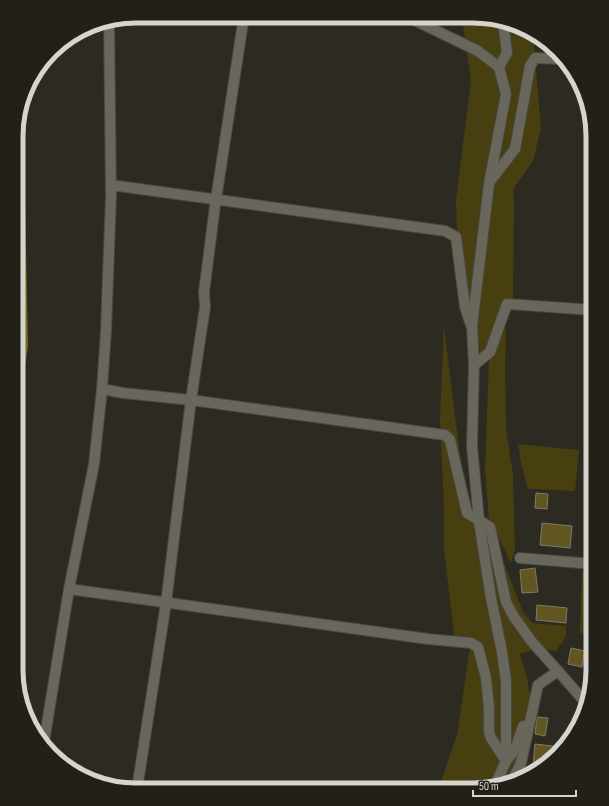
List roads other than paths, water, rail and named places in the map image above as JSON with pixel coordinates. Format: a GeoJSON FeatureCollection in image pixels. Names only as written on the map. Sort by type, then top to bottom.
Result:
{"type":"FeatureCollection","features":[{"type":"Feature","properties":{"kind":"street"},"geometry":{"type":"LineString","coordinates":[[138,783],[166,602],[204,307],[204,292],[216,199],[243,23]]}},
{"type":"Feature","properties":{"kind":"street"},"geometry":{"type":"LineString","coordinates":[[420,23],[478,51],[499,67],[506,94],[489,184],[472,326],[474,365],[472,446],[479,521],[506,681],[506,761]]}},
{"type":"Feature","properties":{"kind":"street"},"geometry":{"type":"LineString","coordinates":[[45,737],[69,589],[94,464],[102,389],[106,332],[111,185],[109,26]]}},
{"type":"Feature","properties":{"kind":"street"},"geometry":{"type":"LineString","coordinates":[[499,67],[507,53],[504,27]]}},
{"type":"Feature","properties":{"kind":"street"},"geometry":{"type":"LineString","coordinates":[[489,184],[515,148],[530,66],[535,58],[557,60]]}},
{"type":"Feature","properties":{"kind":"street"},"geometry":{"type":"LineString","coordinates":[[111,185],[445,232],[456,237],[465,307],[472,326]]}},
{"type":"Feature","properties":{"kind":"street"},"geometry":{"type":"LineString","coordinates":[[474,365],[490,352],[507,304],[586,310]]}},
{"type":"Feature","properties":{"kind":"street"},"geometry":{"type":"LineString","coordinates":[[102,389],[445,436],[450,440],[467,513],[490,527],[506,602],[514,617],[528,636],[582,699]]}},
{"type":"Feature","properties":{"kind":"street"},"geometry":{"type":"LineString","coordinates":[[520,558],[586,563]]}},
{"type":"Feature","properties":{"kind":"street"},"geometry":{"type":"LineString","coordinates":[[69,589],[421,638],[471,643],[478,648],[486,678],[489,708],[489,732],[491,738],[506,761]]}},
{"type":"Feature","properties":{"kind":"street"},"geometry":{"type":"LineString","coordinates":[[497,780],[506,761],[515,750],[538,684],[558,671]]}},
{"type":"Feature","properties":{"kind":"street"},"geometry":{"type":"LineString","coordinates":[[515,775],[521,763],[536,691]]}}]}
